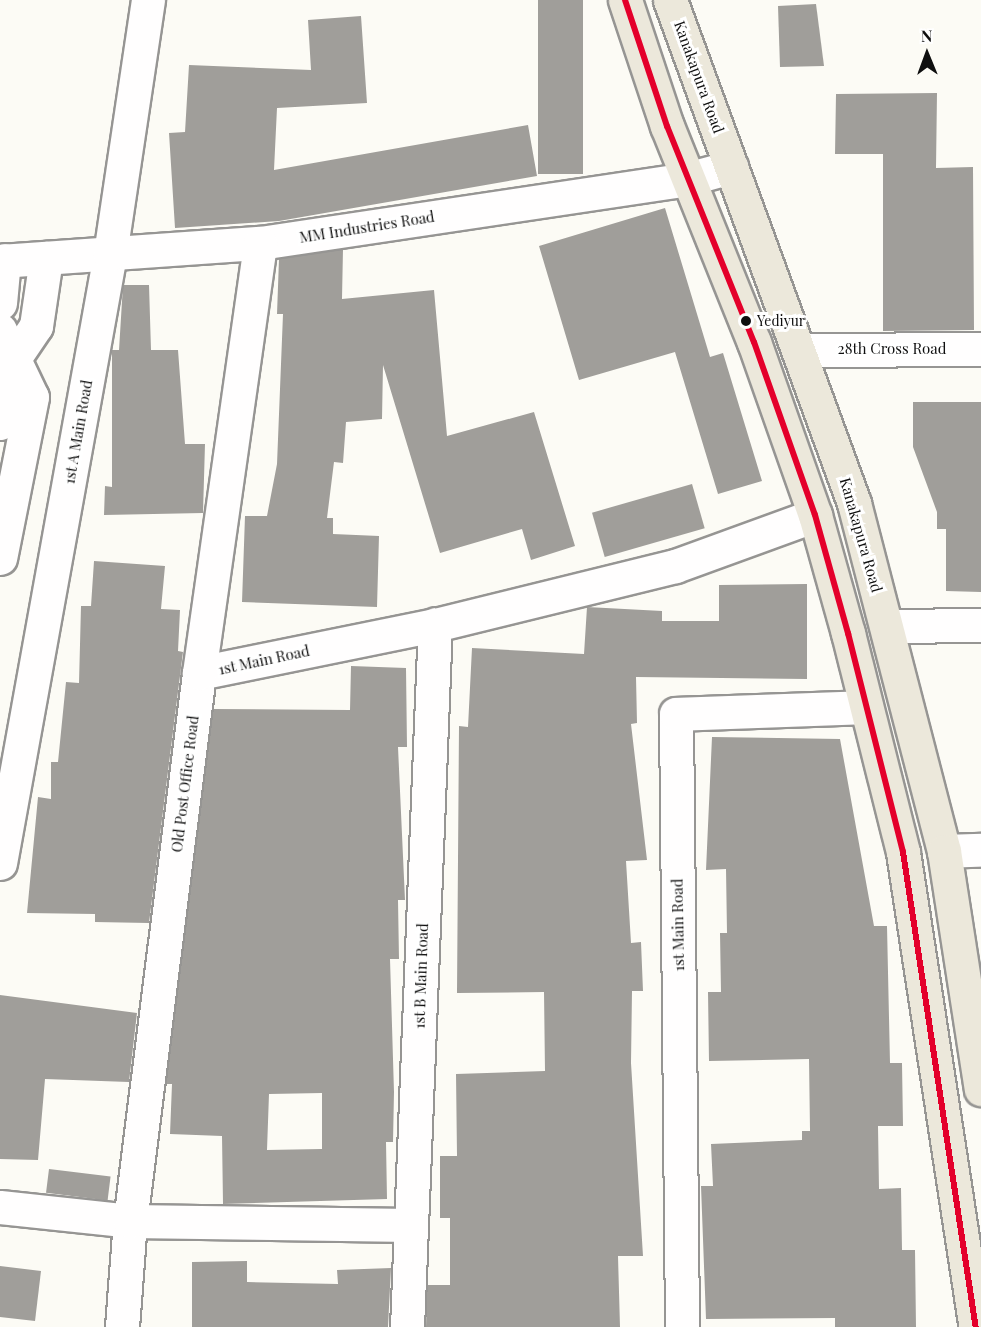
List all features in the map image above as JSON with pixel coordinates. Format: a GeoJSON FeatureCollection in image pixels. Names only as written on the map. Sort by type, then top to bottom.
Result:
{"type":"FeatureCollection","features":[{"type":"Feature","properties":{"kind":"main road"},"geometry":{"type":"LineString","coordinates":[[625,0],[687,179],[754,342],[815,515],[866,707],[903,852],[921,957],[976,1327]]}},
{"type":"Feature","properties":{"kind":"main road","name":"Kanakapura Road"},"geometry":{"type":"LineString","coordinates":[[670,0],[731,167],[802,350],[854,503],[944,851],[981,1089]]}},
{"type":"Feature","properties":{"kind":"street","name":"1st A Main Road"},"geometry":{"type":"LineString","coordinates":[[0,863],[110,254],[148,0]]}},
{"type":"Feature","properties":{"kind":"street","name":"MM Industries Road"},"geometry":{"type":"LineString","coordinates":[[2,260],[260,243],[687,179],[731,167]]}},
{"type":"Feature","properties":{"kind":"street","name":"Old Post Office Road"},"geometry":{"type":"LineString","coordinates":[[122,1327],[130,1221],[199,673],[260,243]]}},
{"type":"Feature","properties":{"kind":"street"},"geometry":{"type":"LineString","coordinates":[[6,359],[36,326],[46,258]]}},
{"type":"Feature","properties":{"kind":"street"},"geometry":{"type":"LineString","coordinates":[[0,303],[2,260]]}},
{"type":"Feature","properties":{"kind":"street"},"geometry":{"type":"LineString","coordinates":[[0,330],[6,359],[0,423]]}},
{"type":"Feature","properties":{"kind":"street","name":"28th Cross Road"},"geometry":{"type":"LineString","coordinates":[[802,350],[981,349]]}},
{"type":"Feature","properties":{"kind":"street"},"geometry":{"type":"LineString","coordinates":[[0,558],[32,397],[6,359]]}},
{"type":"Feature","properties":{"kind":"street","name":"1st Main Road"},"geometry":{"type":"LineString","coordinates":[[199,673],[435,625],[675,566],[815,515]]}},
{"type":"Feature","properties":{"kind":"street","name":"1st B Main Road"},"geometry":{"type":"LineString","coordinates":[[407,1327],[435,625]]}},
{"type":"Feature","properties":{"kind":"street"},"geometry":{"type":"LineString","coordinates":[[887,626],[981,625]]}},
{"type":"Feature","properties":{"kind":"street","name":"1st Main Road"},"geometry":{"type":"LineString","coordinates":[[682,1327],[676,714],[866,707]]}},
{"type":"Feature","properties":{"kind":"street"},"geometry":{"type":"LineString","coordinates":[[944,851],[981,850]]}},
{"type":"Feature","properties":{"kind":"street"},"geometry":{"type":"LineString","coordinates":[[0,1207],[130,1221],[411,1225]]}},
{"type":"Feature","properties":{"kind":"building"},"geometry":{"type":"Polygon","coordinates":[[[538,0],[583,0],[583,174],[538,174],[538,0]]]}},
{"type":"Feature","properties":{"kind":"building"},"geometry":{"type":"Polygon","coordinates":[[[816,4],[824,66],[780,67],[778,6],[816,4]]]}},
{"type":"Feature","properties":{"kind":"building"},"geometry":{"type":"Polygon","coordinates":[[[361,16],[367,103],[277,108],[274,170],[528,125],[537,176],[279,221],[175,228],[169,133],[185,132],[189,65],[311,70],[308,20],[361,16]]]}},
{"type":"Feature","properties":{"kind":"building"},"geometry":{"type":"Polygon","coordinates":[[[937,93],[936,168],[973,167],[974,330],[883,331],[883,154],[835,154],[836,94],[937,93]]]}},
{"type":"Feature","properties":{"kind":"building"},"geometry":{"type":"Polygon","coordinates":[[[665,208],[710,357],[723,353],[762,481],[718,494],[675,352],[579,380],[539,246],[665,208]]]}},
{"type":"Feature","properties":{"kind":"building"},"geometry":{"type":"Polygon","coordinates":[[[343,249],[342,299],[434,290],[447,436],[534,412],[575,546],[531,560],[522,529],[440,553],[383,365],[382,419],[346,422],[343,463],[334,462],[327,518],[333,518],[333,534],[379,536],[377,607],[242,602],[245,516],[267,516],[277,464],[283,314],[277,314],[279,259],[343,249]]]}},
{"type":"Feature","properties":{"kind":"building"},"geometry":{"type":"Polygon","coordinates":[[[123,285],[149,285],[151,350],[178,350],[185,444],[205,444],[203,513],[104,515],[105,486],[112,487],[112,350],[119,350],[123,285]]]}},
{"type":"Feature","properties":{"kind":"building"},"geometry":{"type":"Polygon","coordinates":[[[913,402],[981,402],[981,592],[946,591],[946,529],[937,529],[937,512],[913,447],[913,402]]]}},
{"type":"Feature","properties":{"kind":"building"},"geometry":{"type":"Polygon","coordinates":[[[692,484],[705,528],[605,557],[592,513],[692,484]]]}},
{"type":"Feature","properties":{"kind":"building"},"geometry":{"type":"Polygon","coordinates":[[[94,561],[165,566],[161,609],[180,610],[178,651],[183,652],[149,923],[95,922],[95,914],[27,913],[38,797],[51,799],[51,762],[58,762],[66,682],[79,683],[81,606],[91,606],[94,561]]]}},
{"type":"Feature","properties":{"kind":"building"},"geometry":{"type":"Polygon","coordinates":[[[807,584],[807,679],[636,677],[637,723],[631,724],[647,860],[626,861],[631,943],[641,942],[643,991],[632,991],[631,1063],[643,1256],[618,1256],[620,1327],[426,1327],[427,1285],[450,1285],[450,1218],[440,1218],[440,1156],[457,1156],[456,1074],[545,1071],[544,992],[457,993],[459,726],[468,727],[472,648],[584,654],[587,607],[662,611],[662,621],[719,621],[719,585],[807,584]]]}},
{"type":"Feature","properties":{"kind":"building"},"geometry":{"type":"Polygon","coordinates":[[[351,666],[406,668],[407,747],[398,747],[405,900],[398,900],[399,959],[390,959],[394,1092],[393,1142],[386,1142],[387,1199],[223,1204],[222,1136],[170,1134],[172,1084],[166,1084],[213,709],[350,710],[351,666]],[[322,1093],[269,1094],[267,1150],[322,1149],[322,1093]]]}},
{"type":"Feature","properties":{"kind":"building"},"geometry":{"type":"Polygon","coordinates":[[[712,737],[840,739],[874,926],[887,926],[890,1063],[902,1063],[903,1126],[878,1126],[879,1189],[901,1188],[902,1250],[915,1250],[916,1327],[835,1327],[835,1318],[706,1319],[701,1186],[713,1186],[711,1144],[802,1140],[802,1131],[810,1131],[809,1059],[709,1061],[708,992],[721,992],[720,933],[727,933],[726,869],[706,870],[712,737]]]}},
{"type":"Feature","properties":{"kind":"building"},"geometry":{"type":"Polygon","coordinates":[[[0,995],[137,1013],[129,1082],[45,1079],[38,1160],[0,1159],[0,995]]]}},
{"type":"Feature","properties":{"kind":"building"},"geometry":{"type":"Polygon","coordinates":[[[49,1169],[111,1177],[108,1200],[46,1193],[49,1169]]]}},
{"type":"Feature","properties":{"kind":"building"},"geometry":{"type":"Polygon","coordinates":[[[247,1261],[247,1282],[338,1284],[337,1270],[391,1268],[388,1327],[192,1327],[192,1262],[247,1261]]]}},
{"type":"Feature","properties":{"kind":"building"},"geometry":{"type":"Polygon","coordinates":[[[0,1266],[41,1271],[35,1321],[0,1317],[0,1266]]]}},
{"type":"Feature","properties":{"kind":"transit line"},"geometry":{"type":"LineString","coordinates":[[625,0],[667,126],[754,342],[815,515],[848,633],[903,852],[976,1327]]}},
{"type":"Feature","properties":{"kind":"place","name":"Yediyur"},"geometry":{"type":"Point","coordinates":[746,321]}}]}
